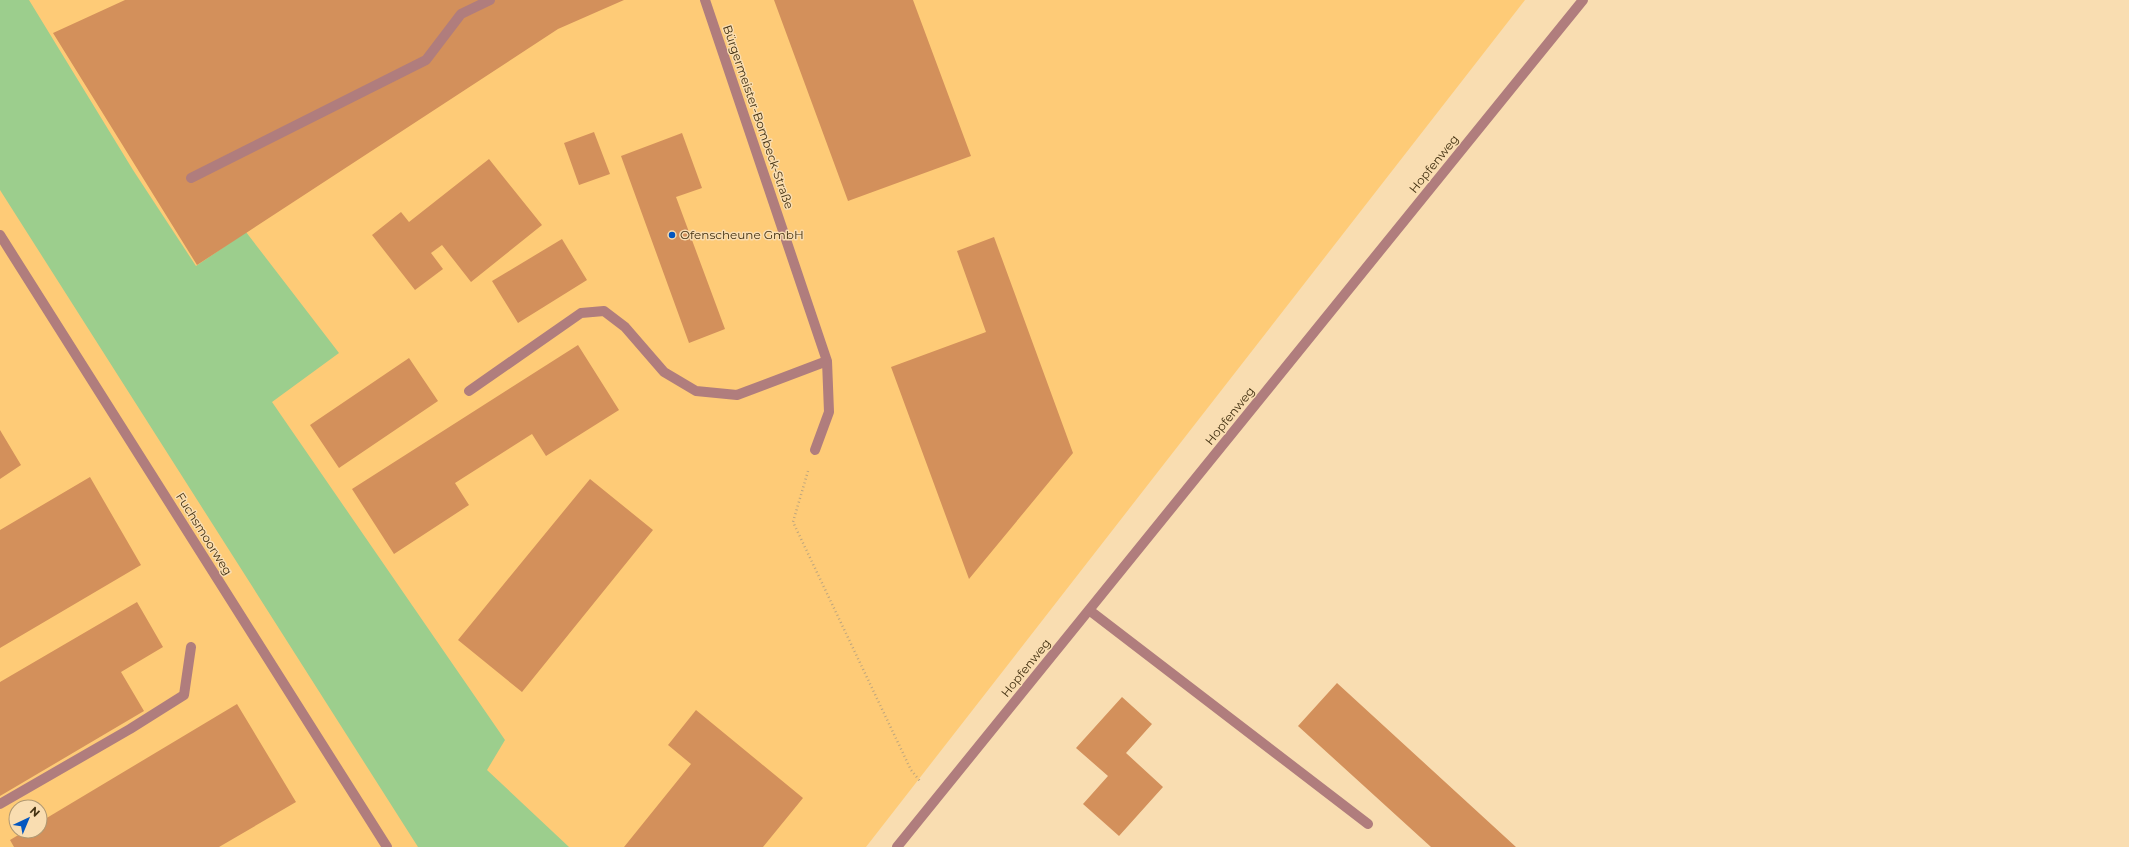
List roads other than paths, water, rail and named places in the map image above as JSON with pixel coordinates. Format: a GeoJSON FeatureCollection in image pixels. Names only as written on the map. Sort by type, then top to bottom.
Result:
{"type":"FeatureCollection","features":[{"type":"Feature","properties":{"kind":"street"},"geometry":{"type":"LineString","coordinates":[[192,178],[426,60],[461,14],[490,0]]}},
{"type":"Feature","properties":{"kind":"street","name":"Bürgermeister-Bombeck-Straße"},"geometry":{"type":"LineString","coordinates":[[705,0],[827,361],[829,412],[815,450]]}},
{"type":"Feature","properties":{"kind":"street","name":"Hopfenweg"},"geometry":{"type":"LineString","coordinates":[[897,847],[1582,0]]}},
{"type":"Feature","properties":{"kind":"street","name":"Fuchsmoorweg"},"geometry":{"type":"LineString","coordinates":[[0,235],[387,847]]}},
{"type":"Feature","properties":{"kind":"street"},"geometry":{"type":"LineString","coordinates":[[469,391],[581,313],[604,311],[625,327],[664,372],[696,391],[737,395],[827,361]]}},
{"type":"Feature","properties":{"kind":"street"},"geometry":{"type":"LineString","coordinates":[[1089,610],[1368,824]]}},
{"type":"Feature","properties":{"kind":"street"},"geometry":{"type":"LineString","coordinates":[[0,804],[130,729],[184,695],[191,647]]}},
{"type":"Feature","properties":{"kind":"place","name":"Ofenscheune GmbH"},"geometry":{"type":"Point","coordinates":[672,235]}}]}
